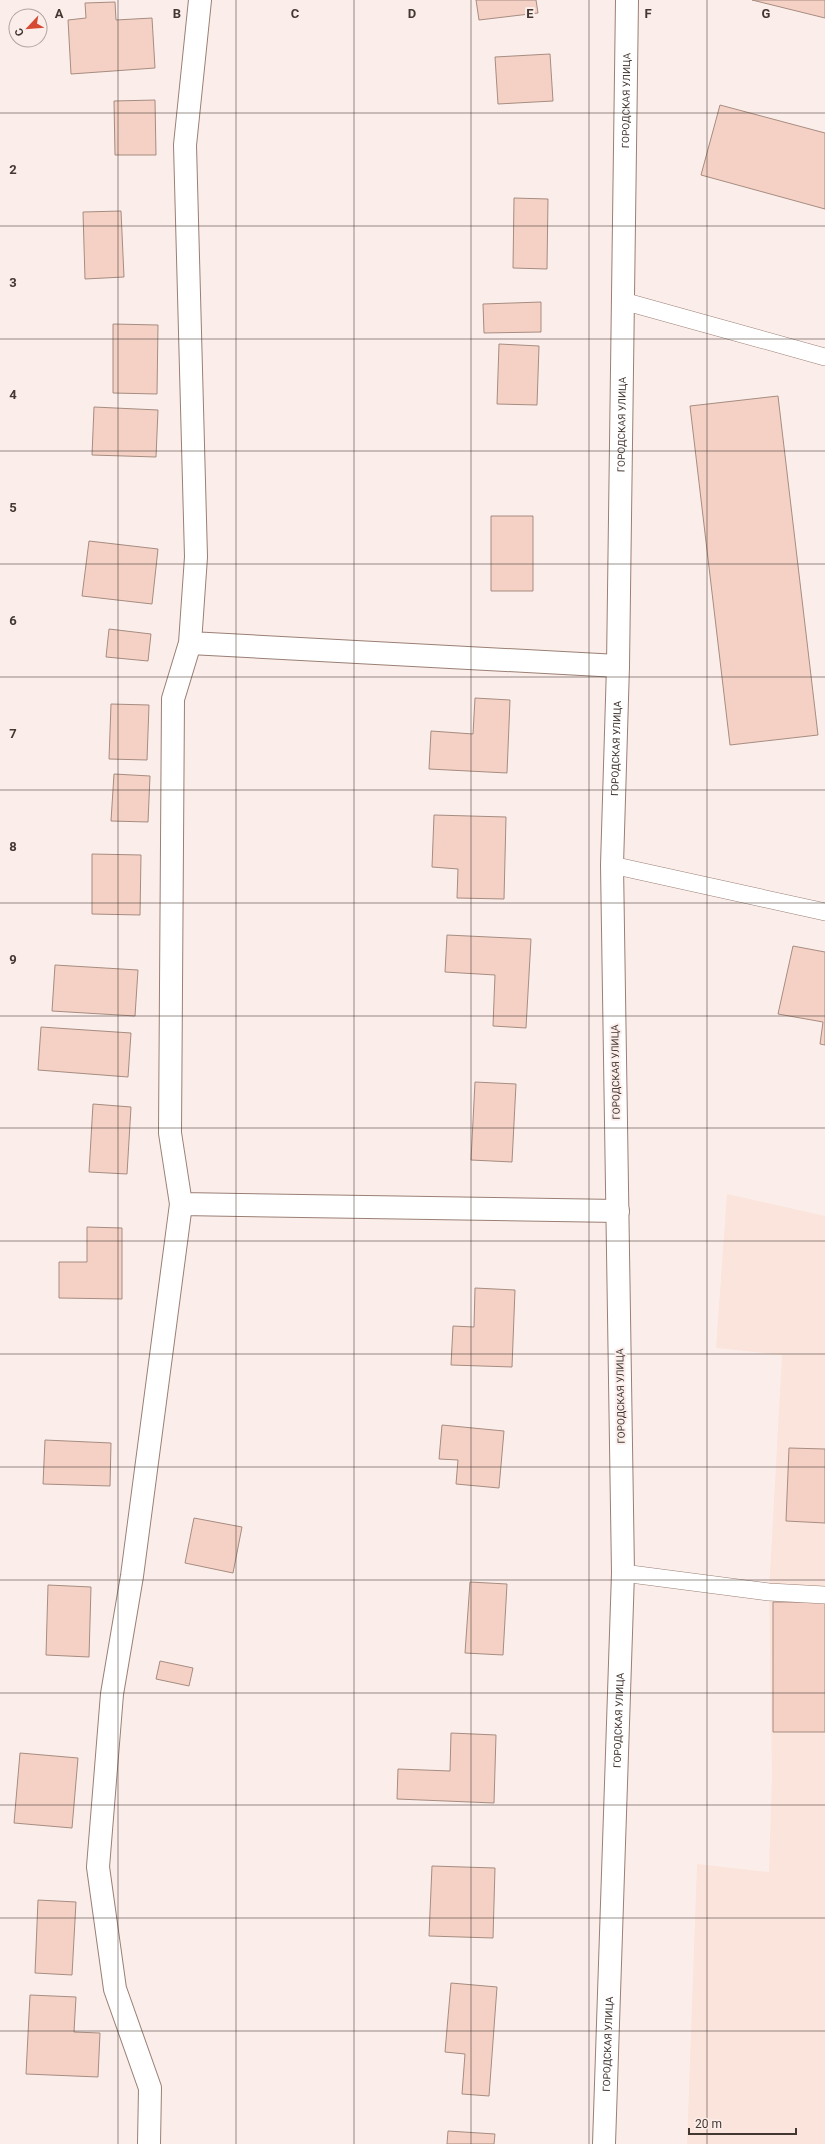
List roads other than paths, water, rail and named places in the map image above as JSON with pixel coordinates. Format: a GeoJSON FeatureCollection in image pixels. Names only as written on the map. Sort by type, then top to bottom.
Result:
{"type":"FeatureCollection","features":[{"type":"Feature","properties":{"kind":"street"},"geometry":{"type":"LineString","coordinates":[[149,2144],[150,2088],[115,1989],[98,1867],[112,1694],[132,1576],[181,1204],[170,1133],[173,699],[190,643],[196,557],[185,145],[200,0]]}},
{"type":"Feature","properties":{"kind":"street","name":"ГОРОДСКАЯ УЛИЦА"},"geometry":{"type":"LineString","coordinates":[[604,2144],[623,1573],[612,865],[618,666],[627,0]]}},
{"type":"Feature","properties":{"kind":"street"},"geometry":{"type":"LineString","coordinates":[[190,643],[618,666]]}},
{"type":"Feature","properties":{"kind":"street"},"geometry":{"type":"LineString","coordinates":[[181,1204],[618,1211]]}},
{"type":"Feature","properties":{"kind":"lane"},"geometry":{"type":"LineString","coordinates":[[623,301],[825,357]]}},
{"type":"Feature","properties":{"kind":"lane"},"geometry":{"type":"LineString","coordinates":[[612,865],[825,912]]}},
{"type":"Feature","properties":{"kind":"lane"},"geometry":{"type":"LineString","coordinates":[[623,1573],[769,1592],[825,1596]]}}]}
